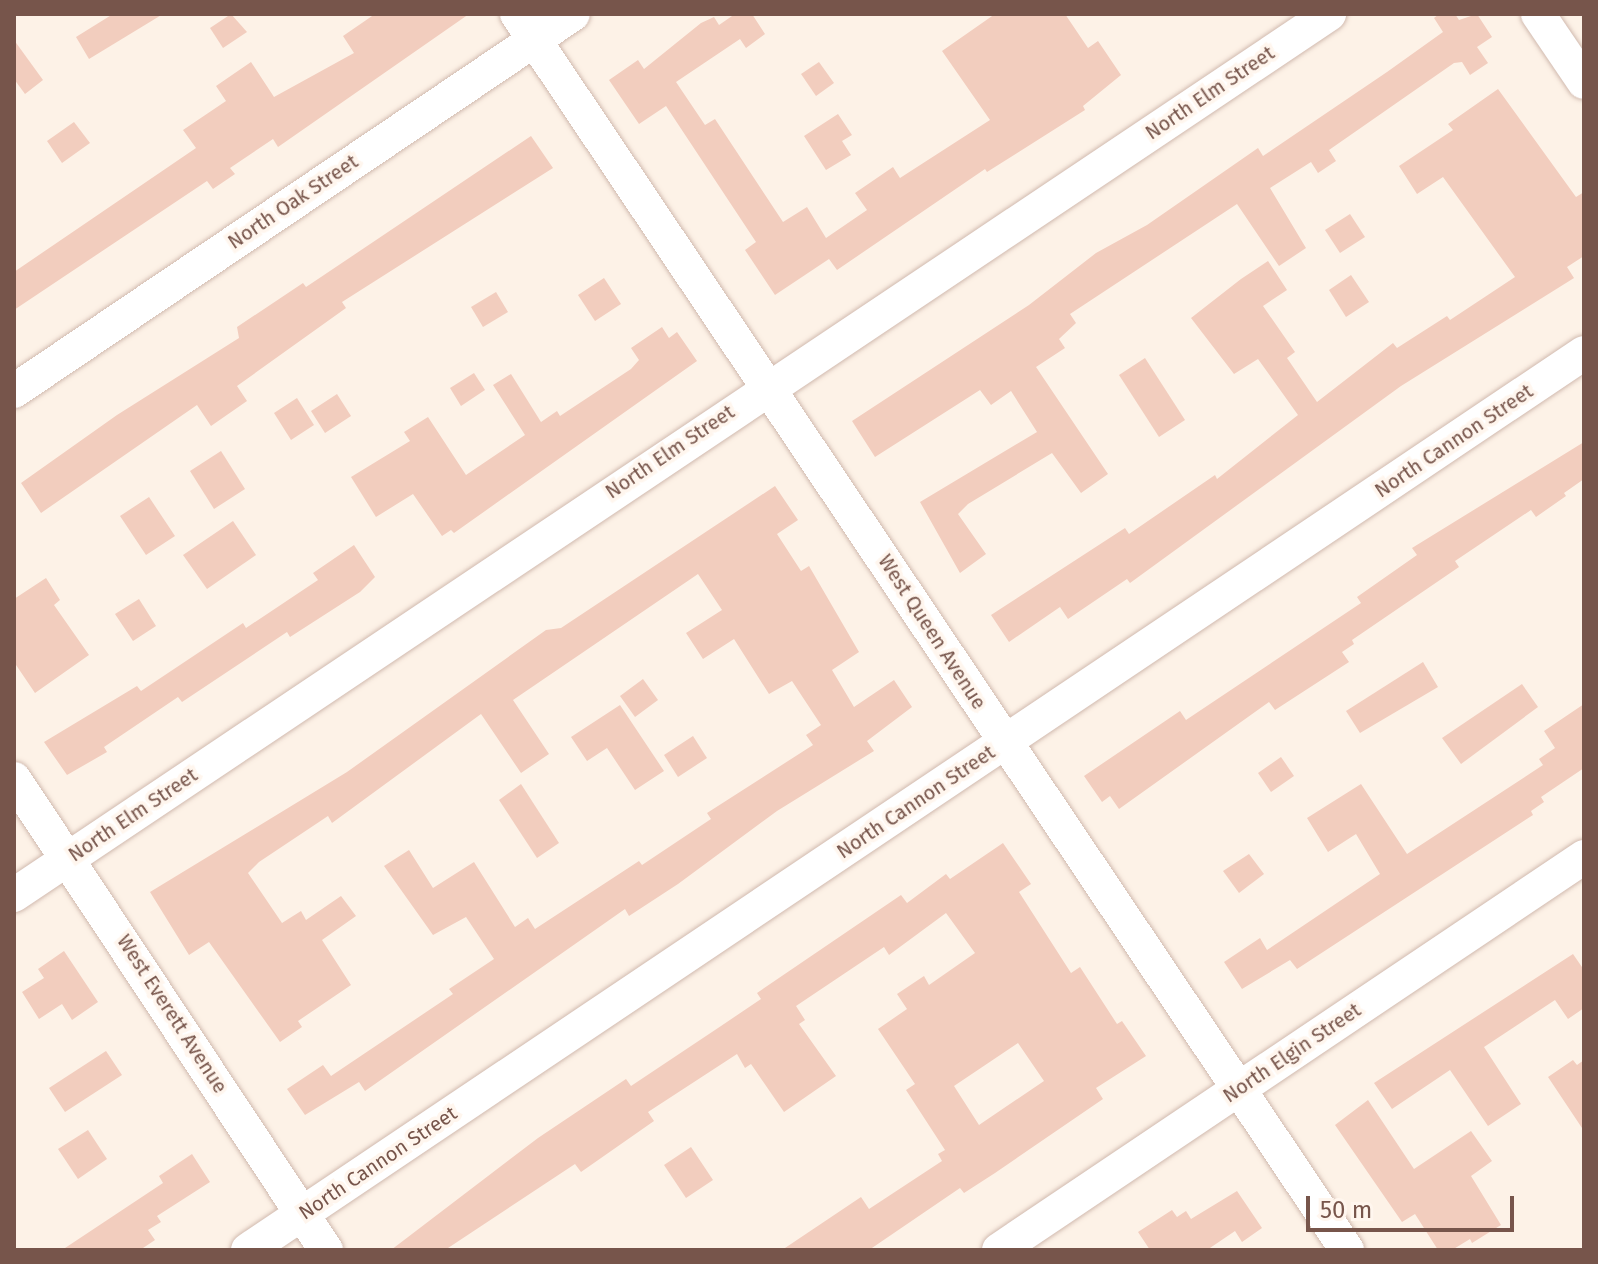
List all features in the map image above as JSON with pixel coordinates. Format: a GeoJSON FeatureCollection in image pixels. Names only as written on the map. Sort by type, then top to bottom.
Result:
{"type":"FeatureCollection","features":[{"type":"Feature","properties":{"kind":"street","name":"North Oak Street"},"geometry":{"type":"LineString","coordinates":[[14,391],[526,27],[573,14]]}},
{"type":"Feature","properties":{"kind":"street","name":"North Elm Street"},"geometry":{"type":"LineString","coordinates":[[14,895],[768,386],[1329,14]]}},
{"type":"Feature","properties":{"kind":"street"},"geometry":{"type":"LineString","coordinates":[[1538,14],[1584,82]]}},
{"type":"Feature","properties":{"kind":"street","name":"West Queen Avenue"},"geometry":{"type":"LineString","coordinates":[[526,27],[1347,1250]]}},
{"type":"Feature","properties":{"kind":"street","name":"North Cannon Street"},"geometry":{"type":"LineString","coordinates":[[248,1250],[1584,353]]}},
{"type":"Feature","properties":{"kind":"street","name":"West Everett Avenue"},"geometry":{"type":"LineString","coordinates":[[14,779],[326,1250]]}},
{"type":"Feature","properties":{"kind":"street","name":"North Elgin Street"},"geometry":{"type":"LineString","coordinates":[[999,1250],[1584,857]]}},
{"type":"Feature","properties":{"kind":"building"},"geometry":{"type":"Polygon","coordinates":[[[113,14],[163,14],[89,59],[76,37],[113,14]]]}},
{"type":"Feature","properties":{"kind":"building"},"geometry":{"type":"Polygon","coordinates":[[[231,14],[247,32],[223,48],[210,28],[231,14]]]}},
{"type":"Feature","properties":{"kind":"building"},"geometry":{"type":"Polygon","coordinates":[[[375,14],[469,14],[278,147],[273,139],[230,168],[235,174],[213,189],[207,181],[14,310],[14,272],[196,148],[183,130],[226,101],[216,86],[251,62],[274,97],[354,53],[343,36],[375,14]]]}},
{"type":"Feature","properties":{"kind":"building"},"geometry":{"type":"Polygon","coordinates":[[[735,14],[752,14],[765,34],[746,48],[740,39],[676,82],[705,125],[715,119],[783,222],[807,207],[826,238],[867,210],[855,193],[893,167],[900,178],[990,120],[942,51],[995,14],[1065,14],[1088,48],[1098,41],[1121,75],[1083,106],[1085,110],[987,172],[985,169],[837,270],[829,259],[775,295],[745,250],[756,242],[666,106],[639,124],[609,80],[638,60],[644,69],[701,23],[714,17],[719,25],[735,14]]]}},
{"type":"Feature","properties":{"kind":"building"},"geometry":{"type":"Polygon","coordinates":[[[1439,14],[1455,14],[1459,20],[1477,14],[1492,37],[1477,47],[1488,63],[1470,75],[1462,62],[1454,63],[1329,150],[1336,161],[1318,173],[1311,162],[1270,188],[1306,248],[1279,266],[1237,204],[1070,314],[1076,323],[1059,339],[1065,348],[1036,367],[1108,474],[1081,493],[1052,453],[968,504],[958,514],[986,554],[960,573],[920,502],[1037,432],[1011,391],[991,405],[980,390],[875,457],[852,421],[1029,305],[1096,253],[1147,225],[1258,148],[1263,156],[1387,72],[1443,32],[1434,18],[1439,14]]]}},
{"type":"Feature","properties":{"kind":"building"},"geometry":{"type":"Polygon","coordinates":[[[14,40],[43,80],[25,94],[14,79],[14,40]]]}},
{"type":"Feature","properties":{"kind":"building"},"geometry":{"type":"Polygon","coordinates":[[[819,62],[834,83],[816,96],[801,74],[819,62]]]}},
{"type":"Feature","properties":{"kind":"building"},"geometry":{"type":"Polygon","coordinates":[[[1498,89],[1576,197],[1584,192],[1584,256],[1567,267],[1574,278],[1401,386],[1130,583],[1127,579],[1068,619],[1060,607],[1009,642],[991,615],[1125,528],[1129,534],[1215,475],[1217,479],[1298,415],[1258,359],[1234,374],[1191,318],[1241,279],[1268,261],[1287,290],[1263,306],[1295,352],[1287,358],[1317,402],[1393,343],[1397,348],[1447,316],[1450,320],[1515,277],[1443,177],[1417,194],[1399,166],[1453,130],[1448,124],[1498,89]]]}},
{"type":"Feature","properties":{"kind":"building"},"geometry":{"type":"Polygon","coordinates":[[[838,114],[852,135],[842,141],[851,155],[826,170],[804,136],[838,114]]]}},
{"type":"Feature","properties":{"kind":"building"},"geometry":{"type":"Polygon","coordinates":[[[74,122],[90,143],[62,163],[47,141],[74,122]]]}},
{"type":"Feature","properties":{"kind":"building"},"geometry":{"type":"Polygon","coordinates":[[[531,136],[553,168],[342,302],[346,308],[237,386],[247,401],[211,426],[197,405],[41,513],[21,483],[117,415],[239,338],[237,327],[303,283],[306,287],[531,136]]]}},
{"type":"Feature","properties":{"kind":"building"},"geometry":{"type":"Polygon","coordinates":[[[1350,214],[1365,237],[1340,253],[1325,230],[1350,214]]]}},
{"type":"Feature","properties":{"kind":"building"},"geometry":{"type":"Polygon","coordinates":[[[1351,275],[1369,302],[1346,317],[1329,290],[1351,275]]]}},
{"type":"Feature","properties":{"kind":"building"},"geometry":{"type":"Polygon","coordinates":[[[604,278],[621,304],[595,321],[578,295],[604,278]]]}},
{"type":"Feature","properties":{"kind":"building"},"geometry":{"type":"Polygon","coordinates":[[[496,292],[508,312],[483,327],[471,307],[496,292]]]}},
{"type":"Feature","properties":{"kind":"building"},"geometry":{"type":"Polygon","coordinates":[[[662,327],[669,338],[677,332],[697,361],[454,533],[451,530],[442,536],[413,494],[376,517],[351,477],[410,441],[404,432],[428,417],[466,475],[525,435],[493,385],[511,374],[541,422],[557,411],[560,416],[631,369],[639,360],[631,348],[662,327]]]}},
{"type":"Feature","properties":{"kind":"building"},"geometry":{"type":"Polygon","coordinates":[[[1145,358],[1185,420],[1159,437],[1119,375],[1145,358]]]}},
{"type":"Feature","properties":{"kind":"building"},"geometry":{"type":"Polygon","coordinates":[[[474,373],[485,390],[461,406],[450,388],[474,373]]]}},
{"type":"Feature","properties":{"kind":"building"},"geometry":{"type":"Polygon","coordinates":[[[337,394],[351,416],[325,433],[311,411],[337,394]]]}},
{"type":"Feature","properties":{"kind":"building"},"geometry":{"type":"Polygon","coordinates":[[[297,398],[314,425],[291,440],[274,413],[297,398]]]}},
{"type":"Feature","properties":{"kind":"building"},"geometry":{"type":"Polygon","coordinates":[[[1584,442],[1584,479],[1564,493],[1566,496],[1536,517],[1531,510],[1455,561],[1459,567],[1352,640],[1354,644],[1342,652],[1349,662],[1275,710],[1269,702],[1119,809],[1110,796],[1102,802],[1084,776],[1180,711],[1186,720],[1361,603],[1357,597],[1417,555],[1412,548],[1584,442]]]}},
{"type":"Feature","properties":{"kind":"building"},"geometry":{"type":"Polygon","coordinates":[[[221,451],[245,489],[214,509],[190,471],[221,451]]]}},
{"type":"Feature","properties":{"kind":"building"},"geometry":{"type":"Polygon","coordinates":[[[775,486],[798,520],[777,534],[801,571],[809,566],[859,652],[832,670],[854,707],[894,680],[912,707],[867,741],[874,751],[777,811],[678,884],[629,916],[625,909],[365,1091],[359,1082],[305,1115],[287,1089],[323,1065],[331,1076],[453,994],[449,989],[494,959],[466,917],[433,935],[384,866],[409,850],[433,888],[474,862],[515,927],[528,918],[535,929],[639,861],[642,865],[711,819],[707,813],[813,745],[806,735],[821,725],[792,681],[769,694],[734,639],[703,659],[686,633],[722,610],[698,574],[513,700],[549,754],[521,773],[481,714],[332,823],[328,816],[259,862],[248,873],[282,923],[301,911],[306,920],[341,896],[356,916],[322,940],[351,985],[298,1021],[302,1027],[280,1042],[209,942],[189,955],[150,892],[347,772],[546,630],[561,628],[775,486]]]}},
{"type":"Feature","properties":{"kind":"building"},"geometry":{"type":"Polygon","coordinates":[[[149,497],[175,536],[146,555],[120,516],[149,497]]]}},
{"type":"Feature","properties":{"kind":"building"},"geometry":{"type":"Polygon","coordinates":[[[233,521],[256,555],[207,589],[183,555],[233,521]]]}},
{"type":"Feature","properties":{"kind":"building"},"geometry":{"type":"Polygon","coordinates":[[[354,545],[375,577],[360,592],[290,637],[287,632],[182,702],[178,697],[104,747],[107,752],[67,775],[44,742],[137,686],[141,691],[243,623],[246,628],[318,580],[313,573],[354,545]]]}},
{"type":"Feature","properties":{"kind":"building"},"geometry":{"type":"Polygon","coordinates":[[[46,578],[60,600],[54,605],[89,655],[35,693],[14,662],[14,599],[46,578]]]}},
{"type":"Feature","properties":{"kind":"building"},"geometry":{"type":"Polygon","coordinates":[[[139,599],[156,626],[133,641],[115,614],[139,599]]]}},
{"type":"Feature","properties":{"kind":"building"},"geometry":{"type":"Polygon","coordinates":[[[1423,662],[1438,687],[1360,733],[1346,711],[1423,662]]]}},
{"type":"Feature","properties":{"kind":"building"},"geometry":{"type":"Polygon","coordinates":[[[643,679],[658,700],[635,717],[620,696],[643,679]]]}},
{"type":"Feature","properties":{"kind":"building"},"geometry":{"type":"Polygon","coordinates":[[[1522,684],[1538,707],[1461,764],[1442,738],[1522,684]]]}},
{"type":"Feature","properties":{"kind":"building"},"geometry":{"type":"Polygon","coordinates":[[[1584,704],[1584,768],[1541,797],[1544,802],[1531,811],[1533,815],[1297,969],[1290,960],[1242,989],[1224,962],[1260,938],[1267,950],[1380,874],[1356,834],[1328,852],[1307,818],[1361,784],[1407,854],[1543,765],[1539,759],[1555,748],[1544,731],[1584,704]]]}},
{"type":"Feature","properties":{"kind":"building"},"geometry":{"type":"Polygon","coordinates":[[[620,705],[664,771],[635,790],[607,748],[587,761],[571,737],[620,705]]]}},
{"type":"Feature","properties":{"kind":"building"},"geometry":{"type":"Polygon","coordinates":[[[693,736],[707,758],[678,777],[664,755],[693,736]]]}},
{"type":"Feature","properties":{"kind":"building"},"geometry":{"type":"Polygon","coordinates":[[[1281,757],[1294,776],[1271,792],[1258,773],[1281,757]]]}},
{"type":"Feature","properties":{"kind":"building"},"geometry":{"type":"Polygon","coordinates":[[[521,784],[559,843],[537,858],[499,800],[521,784]]]}},
{"type":"Feature","properties":{"kind":"building"},"geometry":{"type":"Polygon","coordinates":[[[1003,843],[1031,884],[1019,892],[1071,973],[1080,967],[1117,1024],[1122,1021],[1146,1056],[1096,1088],[1103,1099],[995,1173],[964,1193],[960,1188],[869,1250],[782,1250],[861,1197],[869,1209],[942,1161],[938,1154],[945,1150],[906,1090],[915,1084],[878,1029],[907,1009],[897,994],[924,976],[929,985],[975,953],[946,913],[889,955],[884,947],[796,1006],[805,1020],[799,1024],[836,1076],[784,1112],[751,1064],[745,1068],[737,1054],[648,1112],[654,1121],[581,1172],[575,1164],[445,1250],[391,1250],[538,1138],[626,1079],[631,1086],[721,1026],[761,999],[757,993],[901,895],[907,903],[946,874],[950,879],[1003,843]],[[1018,1043],[954,1086],[979,1125],[1044,1081],[1018,1043]]]}},
{"type":"Feature","properties":{"kind":"building"},"geometry":{"type":"Polygon","coordinates":[[[1249,854],[1264,874],[1239,893],[1223,871],[1249,854]]]}},
{"type":"Feature","properties":{"kind":"building"},"geometry":{"type":"Polygon","coordinates":[[[64,951],[98,1002],[72,1020],[62,1004],[39,1019],[22,992],[44,978],[38,969],[64,951]]]}},
{"type":"Feature","properties":{"kind":"building"},"geometry":{"type":"Polygon","coordinates":[[[1573,954],[1584,970],[1584,1008],[1568,1019],[1555,1000],[1484,1047],[1521,1104],[1488,1126],[1450,1070],[1392,1109],[1374,1083],[1573,954]]]}},
{"type":"Feature","properties":{"kind":"building"},"geometry":{"type":"Polygon","coordinates":[[[106,1051],[122,1075],[65,1112],[49,1088],[106,1051]]]}},
{"type":"Feature","properties":{"kind":"building"},"geometry":{"type":"Polygon","coordinates":[[[1573,1060],[1577,1065],[1584,1060],[1584,1131],[1548,1077],[1573,1060]]]}},
{"type":"Feature","properties":{"kind":"building"},"geometry":{"type":"Polygon","coordinates":[[[1368,1100],[1414,1169],[1471,1131],[1492,1161],[1471,1176],[1501,1225],[1472,1243],[1470,1239],[1452,1250],[1438,1250],[1415,1214],[1402,1222],[1335,1125],[1368,1100]]]}},
{"type":"Feature","properties":{"kind":"building"},"geometry":{"type":"Polygon","coordinates":[[[88,1130],[107,1159],[78,1179],[58,1149],[88,1130]]]}},
{"type":"Feature","properties":{"kind":"building"},"geometry":{"type":"Polygon","coordinates":[[[691,1147],[713,1180],[686,1198],[664,1165],[691,1147]]]}},
{"type":"Feature","properties":{"kind":"building"},"geometry":{"type":"Polygon","coordinates":[[[192,1154],[210,1182],[157,1216],[161,1222],[148,1230],[155,1240],[140,1250],[62,1250],[163,1183],[159,1176],[192,1154]]]}},
{"type":"Feature","properties":{"kind":"building"},"geometry":{"type":"Polygon","coordinates":[[[1237,1191],[1262,1228],[1242,1242],[1235,1231],[1207,1250],[1150,1250],[1138,1232],[1172,1210],[1177,1217],[1186,1211],[1191,1219],[1237,1191]]]}}]}
